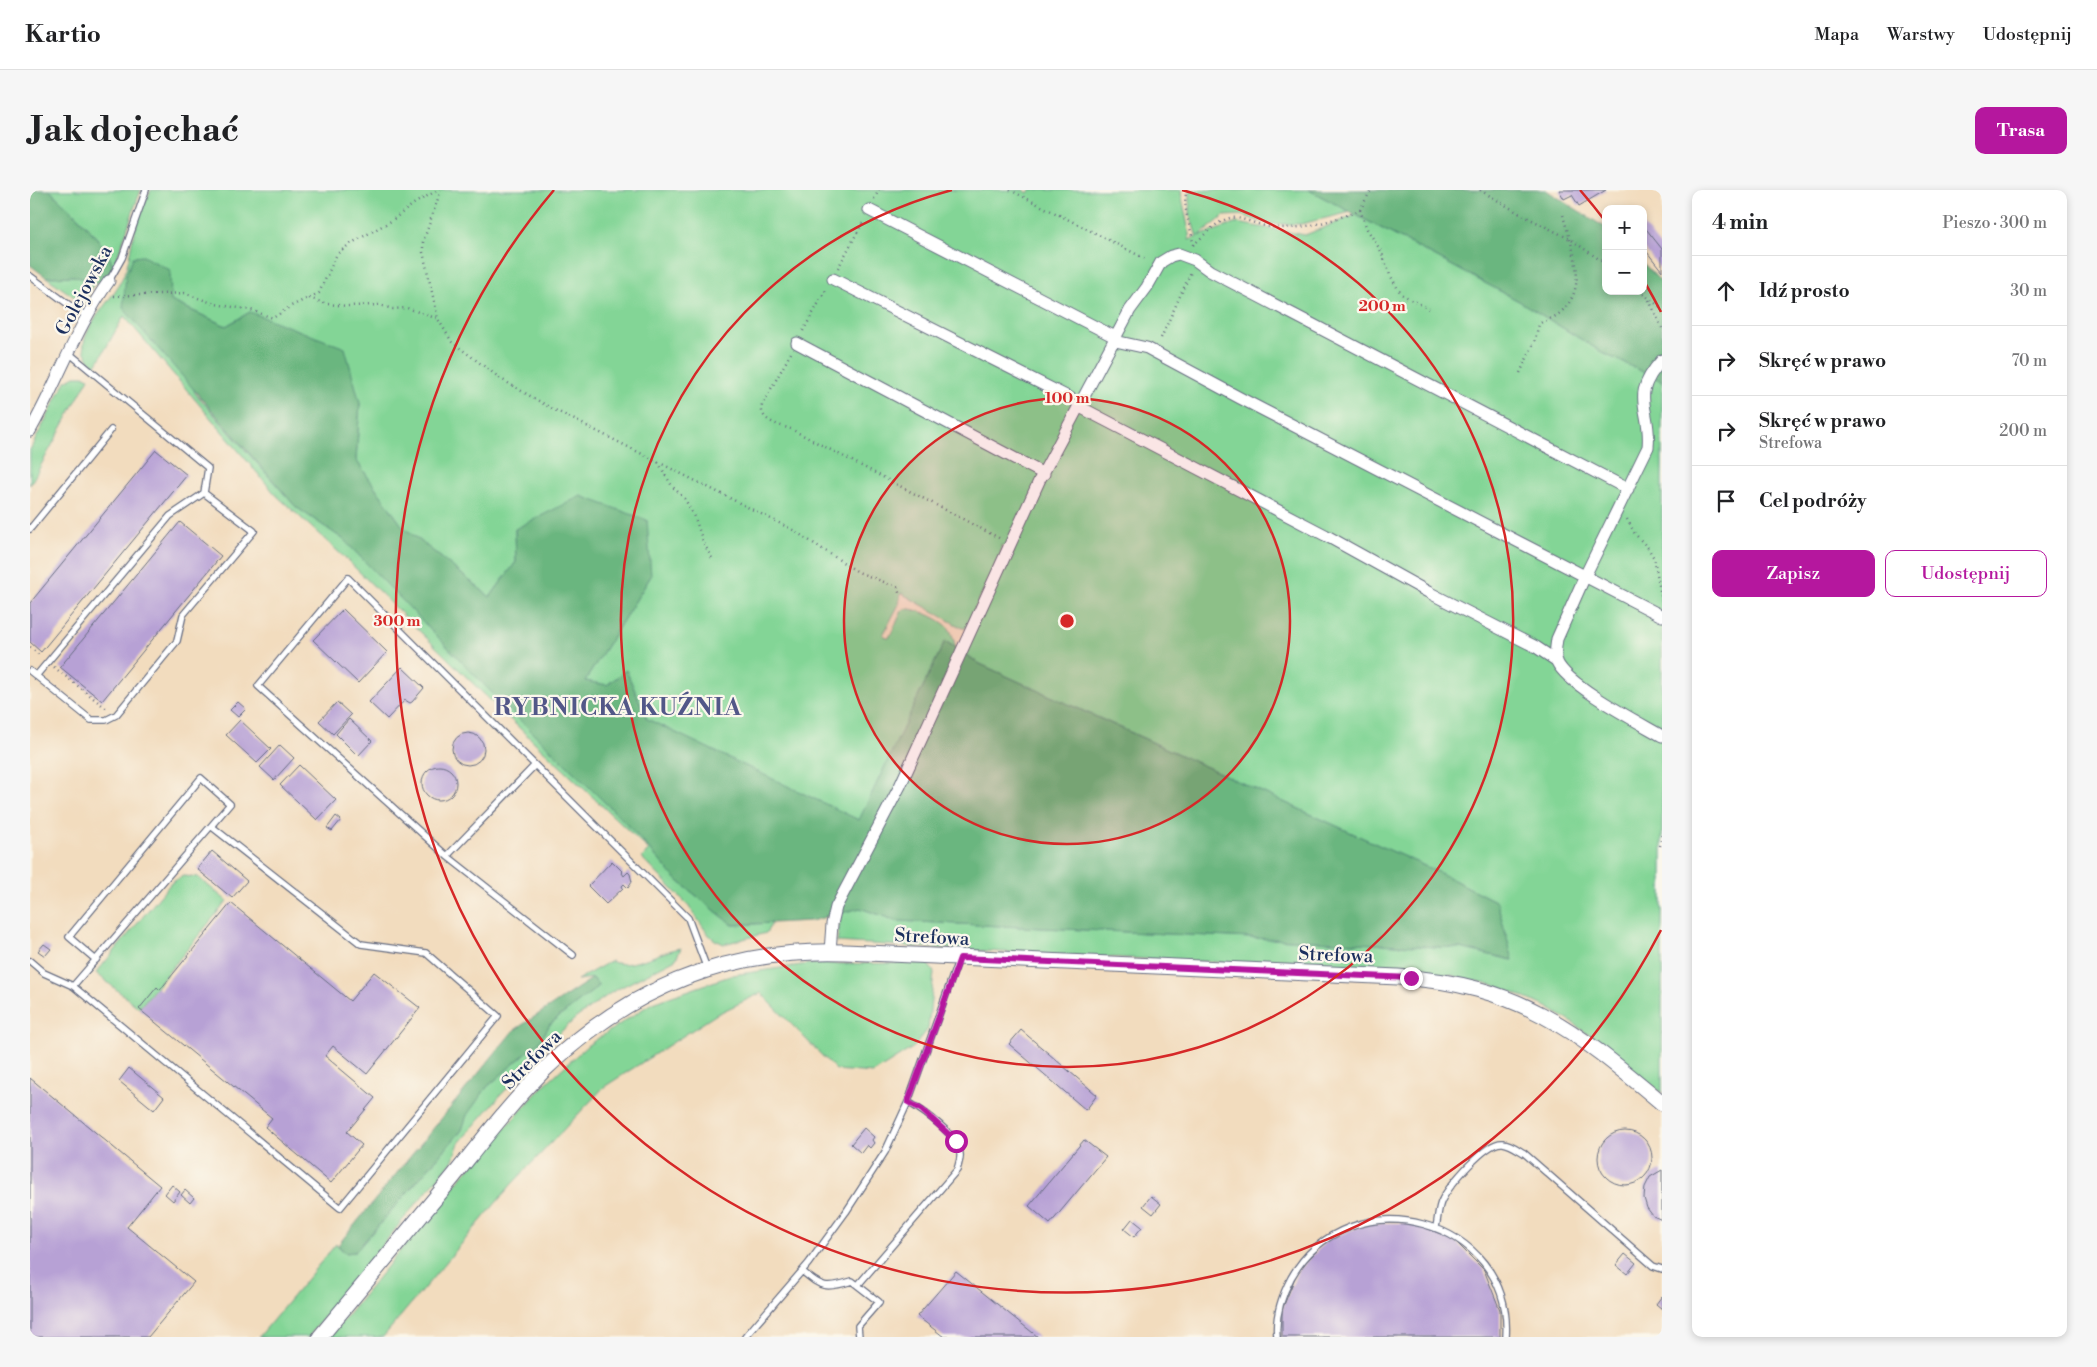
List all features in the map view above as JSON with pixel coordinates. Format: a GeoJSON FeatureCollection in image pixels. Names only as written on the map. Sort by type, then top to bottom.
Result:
{"type":"FeatureCollection","features":[{"type":"Feature","properties":{"kind":"street"},"geometry":{"type":"LineString","coordinates":[[869,210],[1116,340],[1147,348],[1661,616]]}},
{"type":"Feature","properties":{"kind":"street"},"geometry":{"type":"LineString","coordinates":[[830,952],[831,931],[836,907],[900,786],[944,685],[1044,474],[1079,405],[1116,340],[1130,310],[1152,278],[1157,266],[1166,258],[1179,254],[1195,260],[1210,271],[1627,492]]}},
{"type":"Feature","properties":{"kind":"street"},"geometry":{"type":"LineString","coordinates":[[832,278],[1079,405],[1325,535],[1428,592],[1536,647],[1557,661],[1578,684],[1594,696],[1662,736]]}},
{"type":"Feature","properties":{"kind":"street","name":"Golejowska"},"geometry":{"type":"LineString","coordinates":[[30,431],[87,316],[109,281]]}},
{"type":"Feature","properties":{"kind":"street"},"geometry":{"type":"LineString","coordinates":[[797,343],[1044,474]]}},
{"type":"Feature","properties":{"kind":"street"},"geometry":{"type":"LineString","coordinates":[[1557,661],[1555,649],[1557,639],[1585,576],[1648,448],[1648,432],[1643,398],[1644,387],[1649,376],[1662,360]]}},
{"type":"Feature","properties":{"kind":"street","name":"Strefowa"},"geometry":{"type":"LineString","coordinates":[[320,1337],[505,1114],[544,1071],[576,1041],[618,1011],[660,988],[707,969],[739,960],[772,954],[830,952],[1398,977],[1449,982],[1499,995],[1546,1016],[1588,1043],[1662,1103]]}},
{"type":"Feature","properties":{"kind":"lane","name":"Golejowska"},"geometry":{"type":"LineString","coordinates":[[109,281],[122,258],[146,190]]}},
{"type":"Feature","properties":{"kind":"lane"},"geometry":{"type":"LineString","coordinates":[[30,276],[87,316]]}},
{"type":"Feature","properties":{"kind":"lane"},"geometry":{"type":"LineString","coordinates":[[36,676],[170,516],[204,494],[208,468],[69,354]]}},
{"type":"Feature","properties":{"kind":"lane"},"geometry":{"type":"LineString","coordinates":[[30,529],[111,430]]}},
{"type":"Feature","properties":{"kind":"lane"},"geometry":{"type":"LineString","coordinates":[[30,671],[91,720],[106,720],[116,715],[177,641],[183,615],[254,531],[204,494]]}},
{"type":"Feature","properties":{"kind":"lane"},"geometry":{"type":"LineString","coordinates":[[573,955],[447,856],[258,686],[348,578],[688,918],[707,969]]}},
{"type":"Feature","properties":{"kind":"lane"},"geometry":{"type":"LineString","coordinates":[[447,856],[536,765]]}},
{"type":"Feature","properties":{"kind":"lane"},"geometry":{"type":"LineString","coordinates":[[72,986],[96,960],[230,804],[201,778],[69,938],[96,960]]}},
{"type":"Feature","properties":{"kind":"lane"},"geometry":{"type":"LineString","coordinates":[[30,961],[44,973],[72,986],[340,1208],[498,1016],[426,953],[361,944],[212,826]]}},
{"type":"Feature","properties":{"kind":"lane"},"geometry":{"type":"LineString","coordinates":[[745,1337],[802,1271],[846,1212],[885,1152],[908,1102],[960,958]]}},
{"type":"Feature","properties":{"kind":"lane"},"geometry":{"type":"LineString","coordinates":[[858,1286],[957,1170],[960,1155],[956,1141],[922,1110],[908,1102]]}},
{"type":"Feature","properties":{"kind":"lane"},"geometry":{"type":"LineString","coordinates":[[1436,1227],[1441,1201],[1474,1159],[1487,1149],[1501,1142],[1511,1145],[1524,1154],[1653,1266],[1662,1270]]}},
{"type":"Feature","properties":{"kind":"lane"},"geometry":{"type":"LineString","coordinates":[[1277,1337],[1280,1309],[1286,1288],[1297,1268],[1312,1251],[1328,1238],[1356,1225],[1393,1218],[1436,1227],[1456,1238],[1473,1252],[1486,1268],[1498,1288],[1504,1309],[1506,1337]]}},
{"type":"Feature","properties":{"kind":"lane"},"geometry":{"type":"LineString","coordinates":[[802,1271],[817,1284],[835,1286],[852,1281],[879,1302],[858,1326],[859,1337]]}},
{"type":"Feature","properties":{"kind":"path"},"geometry":{"type":"LineString","coordinates":[[100,294],[130,296],[184,293],[215,304],[251,310],[273,318],[291,306],[319,293],[337,254],[350,244],[391,221],[415,203],[440,190]]}},
{"type":"Feature","properties":{"kind":"path"},"geometry":{"type":"LineString","coordinates":[[440,190],[423,242],[423,252],[438,320],[452,342],[501,379],[549,407],[793,530],[858,572],[897,587],[900,595]]}},
{"type":"Feature","properties":{"kind":"path"},"geometry":{"type":"LineString","coordinates":[[879,190],[762,405],[762,415],[766,419],[792,429],[991,532],[1011,546]]}},
{"type":"Feature","properties":{"kind":"path"},"geometry":{"type":"LineString","coordinates":[[1010,190],[1157,266]]}},
{"type":"Feature","properties":{"kind":"path"},"geometry":{"type":"LineString","coordinates":[[1161,338],[1191,273],[1195,260],[1192,233],[1185,201],[1188,190]]}},
{"type":"Feature","properties":{"kind":"path"},"geometry":{"type":"LineString","coordinates":[[1197,242],[1209,230],[1231,218],[1239,218],[1269,227],[1300,227],[1337,218],[1360,210],[1371,190]]}},
{"type":"Feature","properties":{"kind":"path"},"geometry":{"type":"LineString","coordinates":[[1480,190],[1522,215],[1570,239],[1602,261]]}},
{"type":"Feature","properties":{"kind":"path"},"geometry":{"type":"LineString","coordinates":[[1360,210],[1366,229],[1381,251],[1390,275],[1401,294],[1429,309]]}},
{"type":"Feature","properties":{"kind":"path"},"geometry":{"type":"LineString","coordinates":[[1520,373],[1534,343],[1539,324],[1562,311],[1576,287],[1578,277],[1570,239],[1562,215]]}},
{"type":"Feature","properties":{"kind":"path"},"geometry":{"type":"LineString","coordinates":[[1643,295],[1662,308]]}},
{"type":"Feature","properties":{"kind":"path"},"geometry":{"type":"LineString","coordinates":[[309,298],[327,304],[347,306],[379,305],[392,310],[407,308],[438,320]]}},
{"type":"Feature","properties":{"kind":"path"},"geometry":{"type":"LineString","coordinates":[[1649,300],[1662,328]]}},
{"type":"Feature","properties":{"kind":"path"},"geometry":{"type":"LineString","coordinates":[[658,462],[672,486],[685,499],[696,520],[703,542],[713,560]]}},
{"type":"Feature","properties":{"kind":"path"},"geometry":{"type":"LineString","coordinates":[[1627,492],[1629,524],[1654,558],[1662,600],[1661,616]]}},
{"type":"Feature","properties":{"kind":"path"},"geometry":{"type":"LineString","coordinates":[[30,647],[116,715]]}},
{"type":"Feature","properties":{"kind":"path"},"geometry":{"type":"LineString","coordinates":[[1660,846],[1662,832]]}},
{"type":"Feature","properties":{"kind":"green space"},"geometry":{"type":"Polygon","coordinates":[[[30,190],[49,190],[98,239],[111,261],[112,269],[107,277],[98,283],[74,276],[46,277],[30,265],[30,190]]]}},
{"type":"Feature","properties":{"kind":"green space"},"geometry":{"type":"Polygon","coordinates":[[[49,190],[141,190],[112,269],[104,248],[96,237],[49,190]]]}},
{"type":"Feature","properties":{"kind":"green space"},"geometry":{"type":"Polygon","coordinates":[[[151,190],[1023,190],[1028,193],[1030,190],[1182,190],[1189,240],[1197,237],[1190,215],[1190,190],[1309,190],[1351,212],[1301,224],[1269,224],[1241,215],[1224,216],[1199,236],[1237,223],[1305,235],[1356,215],[1519,301],[1605,354],[1662,381],[1662,1093],[1576,1025],[1547,1007],[1494,985],[1450,975],[1374,969],[1036,954],[837,942],[841,913],[860,908],[897,921],[1460,948],[1512,960],[1497,902],[1440,873],[980,664],[962,652],[995,584],[1014,552],[1001,545],[1001,552],[966,628],[962,628],[901,593],[899,604],[883,635],[889,638],[904,609],[915,610],[929,615],[947,626],[956,648],[945,641],[859,821],[647,719],[626,670],[607,685],[585,681],[651,576],[515,529],[516,562],[490,597],[403,527],[356,460],[360,403],[250,312],[226,326],[171,301],[143,256],[195,393],[296,507],[343,539],[624,821],[678,881],[733,925],[772,923],[766,933],[724,944],[715,940],[708,934],[687,904],[642,858],[649,850],[496,706],[344,557],[276,495],[124,316],[95,367],[91,362],[84,350],[86,335],[117,289],[124,275],[141,211],[151,190]]]}},
{"type":"Feature","properties":{"kind":"green space"},"geometry":{"type":"Polygon","coordinates":[[[1309,190],[1546,190],[1602,225],[1602,295],[1647,295],[1647,267],[1662,283],[1662,381],[1605,354],[1519,301],[1309,190]]]}},
{"type":"Feature","properties":{"kind":"green space"},"geometry":{"type":"Polygon","coordinates":[[[143,256],[170,270],[171,301],[226,326],[250,312],[345,348],[360,403],[356,460],[403,527],[490,597],[516,562],[515,529],[581,496],[647,520],[651,576],[585,681],[607,685],[626,670],[647,719],[859,820],[945,641],[980,664],[1440,873],[1497,902],[1513,960],[1460,948],[897,921],[860,908],[811,921],[733,925],[678,881],[624,821],[492,693],[343,539],[296,507],[123,308],[126,275],[133,257],[143,256]]]}},
{"type":"Feature","properties":{"kind":"green space"},"geometry":{"type":"Polygon","coordinates":[[[74,276],[98,283],[93,285],[84,304],[46,277],[74,276]]]}},
{"type":"Feature","properties":{"kind":"green space"},"geometry":{"type":"Polygon","coordinates":[[[75,376],[89,378],[30,485],[30,450],[66,381],[75,376]]]}},
{"type":"Feature","properties":{"kind":"green space"},"geometry":{"type":"Polygon","coordinates":[[[183,876],[198,877],[227,901],[139,1008],[96,973],[171,883],[183,876]]]}},
{"type":"Feature","properties":{"kind":"green space"},"geometry":{"type":"Polygon","coordinates":[[[681,948],[676,959],[612,992],[576,1018],[554,1038],[459,1143],[452,1162],[308,1337],[259,1337],[336,1244],[345,1253],[355,1252],[462,1130],[466,1115],[487,1087],[541,1040],[550,1024],[599,986],[593,978],[577,980],[611,961],[627,964],[681,948]]]}},
{"type":"Feature","properties":{"kind":"green space"},"geometry":{"type":"Polygon","coordinates":[[[927,963],[934,972],[928,1029],[914,1047],[873,1073],[836,1070],[761,993],[717,1014],[604,1087],[511,1185],[383,1337],[330,1337],[447,1193],[542,1087],[588,1045],[652,1003],[733,975],[808,964],[927,963]]]}},
{"type":"Feature","properties":{"kind":"green space"},"geometry":{"type":"Polygon","coordinates":[[[593,978],[599,986],[550,1024],[541,1040],[487,1087],[467,1115],[462,1130],[355,1252],[345,1253],[338,1245],[513,1031],[593,978]]]}},
{"type":"Feature","properties":{"kind":"building"},"geometry":{"type":"Polygon","coordinates":[[[1559,190],[1606,190],[1579,206],[1572,195],[1564,199],[1559,190]]]}},
{"type":"Feature","properties":{"kind":"building"},"geometry":{"type":"Polygon","coordinates":[[[1647,230],[1662,249],[1662,271],[1647,252],[1647,230]]]}},
{"type":"Feature","properties":{"kind":"building"},"geometry":{"type":"Polygon","coordinates":[[[156,450],[187,475],[41,652],[30,642],[30,603],[156,450]]]}},
{"type":"Feature","properties":{"kind":"building"},"geometry":{"type":"Polygon","coordinates":[[[180,522],[221,556],[102,701],[60,667],[180,522]]]}},
{"type":"Feature","properties":{"kind":"building"},"geometry":{"type":"Polygon","coordinates":[[[343,609],[387,652],[358,683],[313,640],[343,609]]]}},
{"type":"Feature","properties":{"kind":"building"},"geometry":{"type":"Polygon","coordinates":[[[402,667],[424,688],[412,702],[410,703],[405,700],[387,719],[369,702],[402,667]]]}},
{"type":"Feature","properties":{"kind":"building"},"geometry":{"type":"Polygon","coordinates":[[[238,702],[246,709],[238,717],[230,710],[238,702]]]}},
{"type":"Feature","properties":{"kind":"building"},"geometry":{"type":"Polygon","coordinates":[[[337,702],[351,715],[333,734],[319,721],[337,702]]]}},
{"type":"Feature","properties":{"kind":"building"},"geometry":{"type":"Polygon","coordinates":[[[349,719],[372,741],[358,756],[336,734],[349,719]]]}},
{"type":"Feature","properties":{"kind":"building"},"geometry":{"type":"Polygon","coordinates":[[[240,720],[271,749],[257,763],[226,735],[240,720]]]}},
{"type":"Feature","properties":{"kind":"building"},"geometry":{"type":"Polygon","coordinates":[[[468,733],[480,737],[484,749],[480,761],[468,765],[456,761],[452,749],[456,737],[468,733]]]}},
{"type":"Feature","properties":{"kind":"building"},"geometry":{"type":"Polygon","coordinates":[[[280,745],[294,758],[274,780],[260,767],[280,745]]]}},
{"type":"Feature","properties":{"kind":"building"},"geometry":{"type":"Polygon","coordinates":[[[299,765],[336,800],[317,820],[280,785],[299,765]]]}},
{"type":"Feature","properties":{"kind":"building"},"geometry":{"type":"Polygon","coordinates":[[[439,766],[451,771],[456,783],[451,795],[439,800],[427,795],[422,783],[427,771],[439,766]]]}},
{"type":"Feature","properties":{"kind":"building"},"geometry":{"type":"Polygon","coordinates":[[[336,816],[341,820],[332,831],[327,828],[336,816]]]}},
{"type":"Feature","properties":{"kind":"building"},"geometry":{"type":"Polygon","coordinates":[[[212,851],[247,881],[232,898],[197,869],[212,851]]]}},
{"type":"Feature","properties":{"kind":"building"},"geometry":{"type":"Polygon","coordinates":[[[612,861],[623,872],[624,876],[628,872],[630,874],[632,882],[628,888],[624,884],[623,888],[606,904],[588,886],[612,861]]]}},
{"type":"Feature","properties":{"kind":"building"},"geometry":{"type":"Polygon","coordinates":[[[231,903],[350,1001],[374,972],[420,1008],[367,1074],[333,1046],[325,1056],[375,1098],[347,1132],[362,1145],[331,1183],[265,1127],[272,1118],[139,1009],[157,987],[160,990],[231,903]]]}},
{"type":"Feature","properties":{"kind":"building"},"geometry":{"type":"Polygon","coordinates":[[[44,944],[51,949],[45,956],[38,951],[44,944]]]}},
{"type":"Feature","properties":{"kind":"building"},"geometry":{"type":"Polygon","coordinates":[[[1021,1030],[1097,1095],[1086,1110],[1009,1044],[1021,1030]]]}},
{"type":"Feature","properties":{"kind":"building"},"geometry":{"type":"Polygon","coordinates":[[[129,1068],[164,1097],[154,1110],[119,1081],[129,1068]]]}},
{"type":"Feature","properties":{"kind":"building"},"geometry":{"type":"Polygon","coordinates":[[[30,1078],[160,1186],[127,1227],[194,1282],[148,1337],[33,1337],[30,1334],[30,1078]]]}},
{"type":"Feature","properties":{"kind":"building"},"geometry":{"type":"Polygon","coordinates":[[[864,1128],[874,1137],[872,1140],[874,1143],[870,1148],[867,1145],[861,1153],[851,1144],[864,1128]]]}},
{"type":"Feature","properties":{"kind":"building"},"geometry":{"type":"Polygon","coordinates":[[[1625,1131],[1635,1133],[1644,1139],[1650,1148],[1652,1158],[1650,1168],[1644,1177],[1635,1183],[1625,1185],[1615,1183],[1606,1177],[1600,1168],[1598,1158],[1600,1148],[1606,1139],[1615,1133],[1625,1131]]]}},
{"type":"Feature","properties":{"kind":"building"},"geometry":{"type":"Polygon","coordinates":[[[1084,1140],[1106,1157],[1050,1224],[1029,1206],[1084,1140]]]}},
{"type":"Feature","properties":{"kind":"building"},"geometry":{"type":"Polygon","coordinates":[[[1662,1170],[1662,1220],[1653,1216],[1647,1208],[1644,1198],[1645,1187],[1650,1177],[1662,1170]]]}},
{"type":"Feature","properties":{"kind":"building"},"geometry":{"type":"Polygon","coordinates":[[[172,1185],[180,1192],[173,1201],[165,1194],[172,1185]]]}},
{"type":"Feature","properties":{"kind":"building"},"geometry":{"type":"Polygon","coordinates":[[[185,1190],[194,1198],[190,1203],[181,1195],[185,1190]]]}},
{"type":"Feature","properties":{"kind":"building"},"geometry":{"type":"Polygon","coordinates":[[[1151,1196],[1161,1204],[1153,1214],[1143,1206],[1151,1196]]]}},
{"type":"Feature","properties":{"kind":"building"},"geometry":{"type":"Polygon","coordinates":[[[1132,1219],[1142,1227],[1134,1237],[1124,1229],[1132,1219]]]}},
{"type":"Feature","properties":{"kind":"building"},"geometry":{"type":"Polygon","coordinates":[[[1369,1223],[1413,1223],[1453,1239],[1484,1270],[1500,1310],[1500,1337],[1282,1337],[1282,1310],[1298,1270],[1329,1239],[1369,1223]]]}},
{"type":"Feature","properties":{"kind":"building"},"geometry":{"type":"Polygon","coordinates":[[[1625,1254],[1636,1263],[1627,1274],[1616,1265],[1625,1254]]]}},
{"type":"Feature","properties":{"kind":"building"},"geometry":{"type":"Polygon","coordinates":[[[956,1271],[1038,1337],[944,1337],[917,1316],[956,1271]]]}},
{"type":"Feature","properties":{"kind":"building"},"geometry":{"type":"Polygon","coordinates":[[[1662,1296],[1662,1309],[1656,1304],[1662,1296]]]}},
{"type":"Feature","properties":{"kind":"district","name":"RYBNICKA KUŹNIA"},"geometry":{"type":"Point","coordinates":[618,707]}},
{"type":"Feature","properties":{"kind":"route"},"geometry":{"type":"LineString","coordinates":[[956,1141],[922,1110],[908,1102],[960,958],[1411,978]]}}]}
